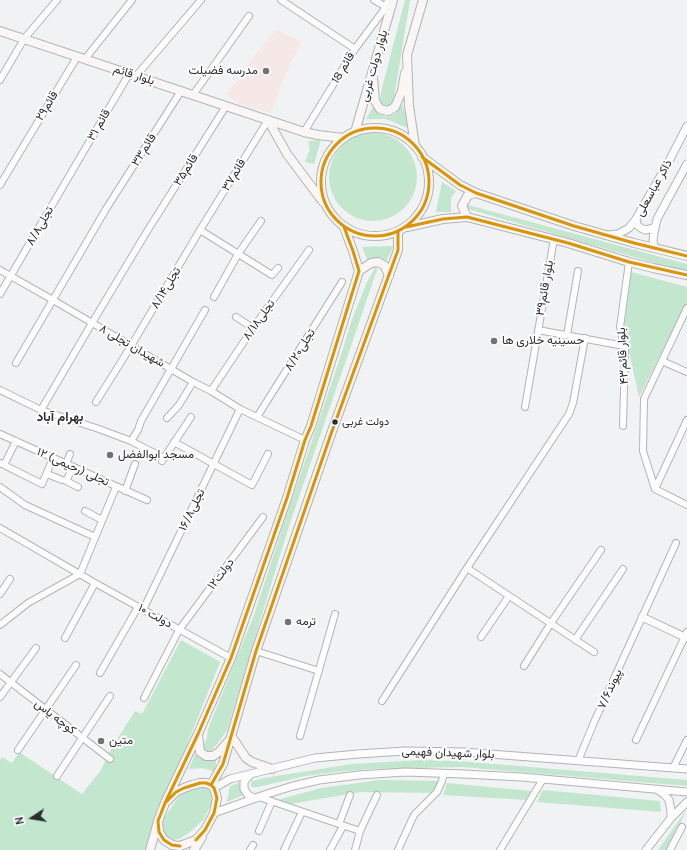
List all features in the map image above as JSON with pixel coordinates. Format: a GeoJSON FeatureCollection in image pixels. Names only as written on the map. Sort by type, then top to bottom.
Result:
{"type":"FeatureCollection","features":[{"type":"Feature","properties":{"kind":"main road","name":"بلوار دولت غربی"},"geometry":{"type":"LineString","coordinates":[[355,132],[393,0]]}},
{"type":"Feature","properties":{"kind":"main road"},"geometry":{"type":"LineString","coordinates":[[372,71],[375,101],[380,108],[388,111],[395,106],[402,91],[408,55],[423,0]]}},
{"type":"Feature","properties":{"kind":"main road","name":"بلوار قائم"},"geometry":{"type":"LineString","coordinates":[[0,30],[304,132],[343,138]]}},
{"type":"Feature","properties":{"kind":"main road"},"geometry":{"type":"LineString","coordinates":[[408,55],[409,106],[415,146]]}},
{"type":"Feature","properties":{"kind":"main road"},"geometry":{"type":"LineString","coordinates":[[268,120],[287,154],[335,219],[344,227],[356,233],[369,236],[382,236],[406,227],[443,219],[467,217],[554,239],[629,262],[687,275]]}},
{"type":"Feature","properties":{"kind":"main road"},"geometry":{"type":"LineString","coordinates":[[327,208],[322,196],[322,170],[326,158],[334,147],[343,138],[367,128],[380,128],[393,131],[405,137],[415,146],[427,169],[429,182],[423,207],[416,218],[406,227]]}},
{"type":"Feature","properties":{"kind":"main road"},"geometry":{"type":"LineString","coordinates":[[422,157],[460,185],[476,193],[574,226],[687,256]]}},
{"type":"Feature","properties":{"kind":"main road"},"geometry":{"type":"LineString","coordinates":[[467,217],[462,206],[468,195],[476,193]]}},
{"type":"Feature","properties":{"kind":"main road"},"geometry":{"type":"LineString","coordinates":[[150,850],[165,802],[198,734],[231,658],[311,426],[359,271],[344,227]]}},
{"type":"Feature","properties":{"kind":"main road"},"geometry":{"type":"LineString","coordinates":[[212,787],[223,764],[256,651],[331,434],[398,250],[398,231]]}},
{"type":"Feature","properties":{"kind":"main road"},"geometry":{"type":"LineString","coordinates":[[359,271],[371,263],[378,262],[385,266],[389,276]]}},
{"type":"Feature","properties":{"kind":"main road"},"geometry":{"type":"LineString","coordinates":[[198,734],[198,745],[200,752],[206,756],[212,756],[219,752],[232,736]]}},
{"type":"Feature","properties":{"kind":"main road"},"geometry":{"type":"LineString","coordinates":[[232,736],[246,758],[252,762],[272,769]]}},
{"type":"Feature","properties":{"kind":"main road"},"geometry":{"type":"LineString","coordinates":[[165,802],[176,792],[192,784],[206,783],[212,787],[217,798],[214,813],[194,850]]}},
{"type":"Feature","properties":{"kind":"main road"},"geometry":{"type":"LineString","coordinates":[[158,821],[159,832],[164,840],[172,845],[180,846],[196,840],[205,830]]}},
{"type":"Feature","properties":{"kind":"street"},"geometry":{"type":"LineString","coordinates":[[0,80],[24,39],[57,0]]}},
{"type":"Feature","properties":{"kind":"street","name":"قائم۲۹"},"geometry":{"type":"LineString","coordinates":[[0,185],[17,156],[81,58],[132,0]]}},
{"type":"Feature","properties":{"kind":"street","name":"قائم ۳۱"},"geometry":{"type":"LineString","coordinates":[[70,176],[132,75],[201,0]]}},
{"type":"Feature","properties":{"kind":"street"},"geometry":{"type":"LineString","coordinates":[[281,0],[354,49]]}},
{"type":"Feature","properties":{"kind":"street"},"geometry":{"type":"LineString","coordinates":[[374,0],[386,7],[388,0]]}},
{"type":"Feature","properties":{"kind":"street","name":"18 قائم"},"geometry":{"type":"LineString","coordinates":[[304,132],[354,49],[386,7]]}},
{"type":"Feature","properties":{"kind":"street"},"geometry":{"type":"LineString","coordinates":[[192,95],[249,16]]}},
{"type":"Feature","properties":{"kind":"street","name":"قائم۳۳"},"geometry":{"type":"LineString","coordinates":[[16,363],[106,209],[181,91]]}},
{"type":"Feature","properties":{"kind":"street","name":"قائم۳۵"},"geometry":{"type":"LineString","coordinates":[[40,410],[146,233],[226,106]]}},
{"type":"Feature","properties":{"kind":"street","name":"قائم۳۷"},"geometry":{"type":"LineString","coordinates":[[200,230],[268,120]]}},
{"type":"Feature","properties":{"kind":"street","name":"ذاکر عباسعلی"},"geometry":{"type":"LineString","coordinates":[[608,235],[618,234],[629,228],[636,219],[687,126]]}},
{"type":"Feature","properties":{"kind":"street","name":"ذاکر عباسعلی"},"geometry":{"type":"LineString","coordinates":[[654,248],[653,240],[658,219],[687,164]]}},
{"type":"Feature","properties":{"kind":"street","name":"تجلی۸/۸"},"geometry":{"type":"LineString","coordinates":[[0,294],[70,176]]}},
{"type":"Feature","properties":{"kind":"street"},"geometry":{"type":"LineString","coordinates":[[636,219],[640,228],[646,230],[655,227]]}},
{"type":"Feature","properties":{"kind":"street"},"geometry":{"type":"LineString","coordinates":[[214,297],[238,254],[260,221]]}},
{"type":"Feature","properties":{"kind":"street"},"geometry":{"type":"LineString","coordinates":[[200,230],[272,275],[278,268]]}},
{"type":"Feature","properties":{"kind":"street","name":"تجلی۸‌/۱۴"},"geometry":{"type":"LineString","coordinates":[[96,402],[200,230]]}},
{"type":"Feature","properties":{"kind":"street","name":"بلوار قائم۳۹"},"geometry":{"type":"LineString","coordinates":[[525,407],[554,239]]}},
{"type":"Feature","properties":{"kind":"street","name":"تجلی۸/۱۸"},"geometry":{"type":"LineString","coordinates":[[211,391],[253,328],[309,250]]}},
{"type":"Feature","properties":{"kind":"street","name":"بلوار قائم۴۳"},"geometry":{"type":"LineString","coordinates":[[623,426],[625,350],[620,327],[629,262]]}},
{"type":"Feature","properties":{"kind":"street","name":"شهیدان تجلی ۸"},"geometry":{"type":"LineString","coordinates":[[0,270],[240,409],[305,440]]}},
{"type":"Feature","properties":{"kind":"street"},"geometry":{"type":"LineString","coordinates":[[567,335],[578,271]]}},
{"type":"Feature","properties":{"kind":"street","name":"تجلی۸/۲۰"},"geometry":{"type":"LineString","coordinates":[[257,418],[342,282]]}},
{"type":"Feature","properties":{"kind":"street"},"geometry":{"type":"LineString","coordinates":[[687,308],[644,399],[643,451],[654,489],[687,505]]}},
{"type":"Feature","properties":{"kind":"street"},"geometry":{"type":"LineString","coordinates":[[131,441],[205,310]]}},
{"type":"Feature","properties":{"kind":"street"},"geometry":{"type":"LineString","coordinates":[[236,317],[253,328]]}},
{"type":"Feature","properties":{"kind":"street"},"geometry":{"type":"LineString","coordinates":[[538,330],[624,346]]}},
{"type":"Feature","properties":{"kind":"street"},"geometry":{"type":"LineString","coordinates":[[382,701],[467,568],[569,414],[573,403],[585,338]]}},
{"type":"Feature","properties":{"kind":"street"},"geometry":{"type":"LineString","coordinates":[[662,361],[687,372]]}},
{"type":"Feature","properties":{"kind":"street"},"geometry":{"type":"LineString","coordinates":[[166,418],[180,405],[193,382]]}},
{"type":"Feature","properties":{"kind":"street"},"geometry":{"type":"LineString","coordinates":[[0,390],[40,410],[131,441],[163,459],[191,417]]}},
{"type":"Feature","properties":{"kind":"street","name":"تجلی۱۶/۸"},"geometry":{"type":"LineString","coordinates":[[100,672],[141,608],[214,464],[240,409]]}},
{"type":"Feature","properties":{"kind":"street"},"geometry":{"type":"LineString","coordinates":[[654,489],[687,420]]}},
{"type":"Feature","properties":{"kind":"street","name":"۱۲ تجلی (رحیمی)"},"geometry":{"type":"LineString","coordinates":[[0,434],[147,500]]}},
{"type":"Feature","properties":{"kind":"street"},"geometry":{"type":"LineString","coordinates":[[16,441],[2,464],[42,484],[53,458]]}},
{"type":"Feature","properties":{"kind":"street"},"geometry":{"type":"LineString","coordinates":[[174,442],[252,485],[268,454]]}},
{"type":"Feature","properties":{"kind":"street"},"geometry":{"type":"LineString","coordinates":[[66,464],[70,454]]}},
{"type":"Feature","properties":{"kind":"street"},"geometry":{"type":"LineString","coordinates":[[126,491],[135,464]]}},
{"type":"Feature","properties":{"kind":"street"},"geometry":{"type":"LineString","coordinates":[[73,467],[66,481],[78,487]]}},
{"type":"Feature","properties":{"kind":"street"},"geometry":{"type":"LineString","coordinates":[[47,474],[62,480]]}},
{"type":"Feature","properties":{"kind":"street"},"geometry":{"type":"LineString","coordinates":[[0,487],[25,505],[95,537]]}},
{"type":"Feature","properties":{"kind":"street"},"geometry":{"type":"LineString","coordinates":[[0,625],[28,603],[80,574],[116,487]]}},
{"type":"Feature","properties":{"kind":"street"},"geometry":{"type":"LineString","coordinates":[[85,511],[102,520]]}},
{"type":"Feature","properties":{"kind":"street","name":"۱۲دولت"},"geometry":{"type":"LineString","coordinates":[[144,698],[179,630],[263,518]]}},
{"type":"Feature","properties":{"kind":"street","name":"۱۰ دولت"},"geometry":{"type":"LineString","coordinates":[[0,528],[95,583],[231,658]]}},
{"type":"Feature","properties":{"kind":"street","name":"پیوند۷/۶"},"geometry":{"type":"LineString","coordinates":[[578,761],[595,720],[676,543]]}},
{"type":"Feature","properties":{"kind":"street"},"geometry":{"type":"LineString","coordinates":[[524,666],[551,623],[601,550]]}},
{"type":"Feature","properties":{"kind":"street"},"geometry":{"type":"LineString","coordinates":[[467,568],[594,652]]}},
{"type":"Feature","properties":{"kind":"street"},"geometry":{"type":"LineString","coordinates":[[575,640],[623,569]]}},
{"type":"Feature","properties":{"kind":"street"},"geometry":{"type":"LineString","coordinates":[[0,594],[10,578]]}},
{"type":"Feature","properties":{"kind":"street"},"geometry":{"type":"LineString","coordinates":[[65,638],[95,583]]}},
{"type":"Feature","properties":{"kind":"street"},"geometry":{"type":"LineString","coordinates":[[481,637],[509,596]]}},
{"type":"Feature","properties":{"kind":"street"},"geometry":{"type":"LineString","coordinates":[[300,736],[335,614]]}},
{"type":"Feature","properties":{"kind":"street"},"geometry":{"type":"LineString","coordinates":[[636,740],[686,636],[642,617]]}},
{"type":"Feature","properties":{"kind":"street"},"geometry":{"type":"LineString","coordinates":[[0,696],[36,648]]}},
{"type":"Feature","properties":{"kind":"street"},"geometry":{"type":"LineString","coordinates":[[256,651],[319,670]]}},
{"type":"Feature","properties":{"kind":"street"},"geometry":{"type":"LineString","coordinates":[[18,750],[76,665]]}},
{"type":"Feature","properties":{"kind":"street","name":"کوچه یاس"},"geometry":{"type":"LineString","coordinates":[[0,674],[110,760]]}},
{"type":"Feature","properties":{"kind":"street"},"geometry":{"type":"LineString","coordinates":[[57,776],[110,696]]}},
{"type":"Feature","properties":{"kind":"street"},"geometry":{"type":"LineString","coordinates":[[673,768],[687,740]]}},
{"type":"Feature","properties":{"kind":"street","name":"بلوار شهیدان فهیمی"},"geometry":{"type":"LineString","coordinates":[[212,787],[230,779],[315,758],[406,751],[464,752],[687,769]]}},
{"type":"Feature","properties":{"kind":"street","name":"بلوار شهیدان فهیمی"},"geometry":{"type":"LineString","coordinates":[[214,813],[258,797],[293,786],[319,780],[359,775],[406,772],[471,774],[543,779],[687,792]]}},
{"type":"Feature","properties":{"kind":"street"},"geometry":{"type":"LineString","coordinates":[[398,850],[414,815],[437,792],[444,773]]}},
{"type":"Feature","properties":{"kind":"street"},"geometry":{"type":"LineString","coordinates":[[252,774],[244,782],[244,789],[248,795],[254,798],[258,797],[272,801],[360,831]]}},
{"type":"Feature","properties":{"kind":"street"},"geometry":{"type":"LineString","coordinates":[[500,850],[543,779]]}},
{"type":"Feature","properties":{"kind":"street"},"geometry":{"type":"LineString","coordinates":[[658,790],[669,800],[671,806],[671,818]]}},
{"type":"Feature","properties":{"kind":"street"},"geometry":{"type":"LineString","coordinates":[[330,850],[341,825],[350,795]]}},
{"type":"Feature","properties":{"kind":"street"},"geometry":{"type":"LineString","coordinates":[[355,850],[360,831],[377,795]]}},
{"type":"Feature","properties":{"kind":"street"},"geometry":{"type":"LineString","coordinates":[[259,831],[272,801]]}},
{"type":"Feature","properties":{"kind":"street"},"geometry":{"type":"LineString","coordinates":[[646,850],[671,818],[687,802]]}},
{"type":"Feature","properties":{"kind":"street"},"geometry":{"type":"LineString","coordinates":[[284,850],[302,812]]}},
{"type":"Feature","properties":{"kind":"street"},"geometry":{"type":"LineString","coordinates":[[670,850],[682,827]]}},
{"type":"Feature","properties":{"kind":"shaded area","name":"مدرسه فضیلت"},"geometry":{"type":"Polygon","coordinates":[[[276,29],[301,42],[281,85],[271,113],[237,103],[226,94],[245,73],[243,70],[276,29]]]}},
{"type":"Feature","properties":{"kind":"green space"},"geometry":{"type":"Polygon","coordinates":[[[405,0],[410,0],[394,98],[391,105],[388,107],[383,106],[380,102],[381,92],[405,0]]]}},
{"type":"Feature","properties":{"kind":"green space"},"geometry":{"type":"Polygon","coordinates":[[[402,104],[410,129],[386,119],[366,119],[373,107],[386,117],[395,114],[402,104]]]}},
{"type":"Feature","properties":{"kind":"green space"},"geometry":{"type":"Polygon","coordinates":[[[373,133],[390,136],[398,140],[410,152],[414,160],[417,177],[414,194],[410,202],[398,214],[390,218],[373,221],[356,218],[348,214],[336,202],[332,194],[329,177],[332,160],[336,152],[348,140],[356,136],[373,133]]]}},
{"type":"Feature","properties":{"kind":"green space"},"geometry":{"type":"Polygon","coordinates":[[[321,140],[314,164],[305,162],[310,149],[308,141],[321,140]]]}},
{"type":"Feature","properties":{"kind":"green space"},"geometry":{"type":"Polygon","coordinates":[[[442,182],[456,191],[451,198],[451,212],[436,212],[442,182]]]}},
{"type":"Feature","properties":{"kind":"green space"},"geometry":{"type":"Polygon","coordinates":[[[468,205],[687,264],[687,271],[468,209],[468,205]]]}},
{"type":"Feature","properties":{"kind":"green space"},"geometry":{"type":"Polygon","coordinates":[[[394,246],[386,261],[381,258],[367,259],[362,247],[394,246]]]}},
{"type":"Feature","properties":{"kind":"green space"},"geometry":{"type":"Polygon","coordinates":[[[376,266],[377,270],[289,526],[227,730],[211,751],[206,752],[204,745],[208,729],[254,615],[351,322],[367,282],[376,266]]]}},
{"type":"Feature","properties":{"kind":"green space"},"geometry":{"type":"Polygon","coordinates":[[[631,272],[687,287],[687,302],[639,397],[624,328],[631,272]]]}},
{"type":"Feature","properties":{"kind":"green space"},"geometry":{"type":"Polygon","coordinates":[[[181,640],[220,662],[145,850],[0,850],[0,760],[2,757],[12,763],[19,752],[82,794],[101,770],[111,749],[135,711],[142,714],[181,640]]]}},
{"type":"Feature","properties":{"kind":"green space"},"geometry":{"type":"Polygon","coordinates":[[[195,754],[204,760],[210,759],[217,755],[215,772],[203,768],[189,769],[195,754]]]}},
{"type":"Feature","properties":{"kind":"green space"},"geometry":{"type":"Polygon","coordinates":[[[421,760],[458,761],[687,780],[687,786],[462,767],[369,769],[337,772],[305,776],[258,787],[251,787],[252,781],[264,778],[352,764],[421,760]]]}},
{"type":"Feature","properties":{"kind":"green space"},"geometry":{"type":"Polygon","coordinates":[[[380,780],[439,781],[432,793],[361,792],[290,804],[277,800],[321,788],[380,780]]]}},
{"type":"Feature","properties":{"kind":"green space"},"geometry":{"type":"Polygon","coordinates":[[[241,782],[240,789],[244,795],[227,802],[230,786],[241,782]]]}},
{"type":"Feature","properties":{"kind":"green space"},"geometry":{"type":"Polygon","coordinates":[[[447,783],[531,791],[527,800],[443,795],[447,783]]]}},
{"type":"Feature","properties":{"kind":"green space"},"geometry":{"type":"Polygon","coordinates":[[[205,786],[208,788],[212,796],[211,805],[203,820],[189,833],[179,839],[173,840],[166,837],[161,829],[161,823],[178,798],[190,787],[205,786]]]}},
{"type":"Feature","properties":{"kind":"green space"},"geometry":{"type":"Polygon","coordinates":[[[543,790],[660,801],[661,812],[537,802],[543,790]]]}},
{"type":"Feature","properties":{"kind":"green space"},"geometry":{"type":"Polygon","coordinates":[[[687,809],[667,850],[658,850],[687,809]]]}},
{"type":"Feature","properties":{"kind":"transit line"},"geometry":{"type":"LineString","coordinates":[[375,128],[396,132],[413,144],[425,161],[429,182],[425,203],[413,220],[396,232],[375,236],[354,232],[337,220],[325,203],[321,182],[325,161],[337,144],[354,132],[375,128]]}},
{"type":"Feature","properties":{"kind":"transit line"},"geometry":{"type":"LineString","coordinates":[[422,157],[460,185],[476,193],[574,226],[687,256]]}},
{"type":"Feature","properties":{"kind":"transit line"},"geometry":{"type":"LineString","coordinates":[[406,227],[443,219],[467,217],[568,243],[629,262],[687,275]]}},
{"type":"Feature","properties":{"kind":"transit line"},"geometry":{"type":"LineString","coordinates":[[165,803],[198,734],[231,658],[311,426],[359,271],[344,227]]}},
{"type":"Feature","properties":{"kind":"transit line"},"geometry":{"type":"LineString","coordinates":[[211,785],[223,764],[256,651],[331,434],[398,250],[398,231]]}},
{"type":"Feature","properties":{"kind":"transit line"},"geometry":{"type":"LineString","coordinates":[[180,846],[172,845],[164,840],[159,832],[158,821],[165,803],[176,792],[184,788],[200,783],[206,783],[214,788],[217,798],[214,813],[205,830],[196,840]]}},
{"type":"Feature","properties":{"kind":"place","name":"مدرسه فضیلت"},"geometry":{"type":"Point","coordinates":[266,71]}},
{"type":"Feature","properties":{"kind":"place","name":"حسینیه خلاری ها"},"geometry":{"type":"Point","coordinates":[494,341]}},
{"type":"Feature","properties":{"kind":"place","name":"دولت غربی"},"geometry":{"type":"Point","coordinates":[335,422]}},
{"type":"Feature","properties":{"kind":"place","name":"مسجد ابوالفضل"},"geometry":{"type":"Point","coordinates":[110,455]}},
{"type":"Feature","properties":{"kind":"place","name":"ترمه"},"geometry":{"type":"Point","coordinates":[288,622]}},
{"type":"Feature","properties":{"kind":"place","name":"متین"},"geometry":{"type":"Point","coordinates":[101,741]}},
{"type":"Feature","properties":{"kind":"district","name":"بهرام آباد"},"geometry":{"type":"Point","coordinates":[60,417]}}]}
